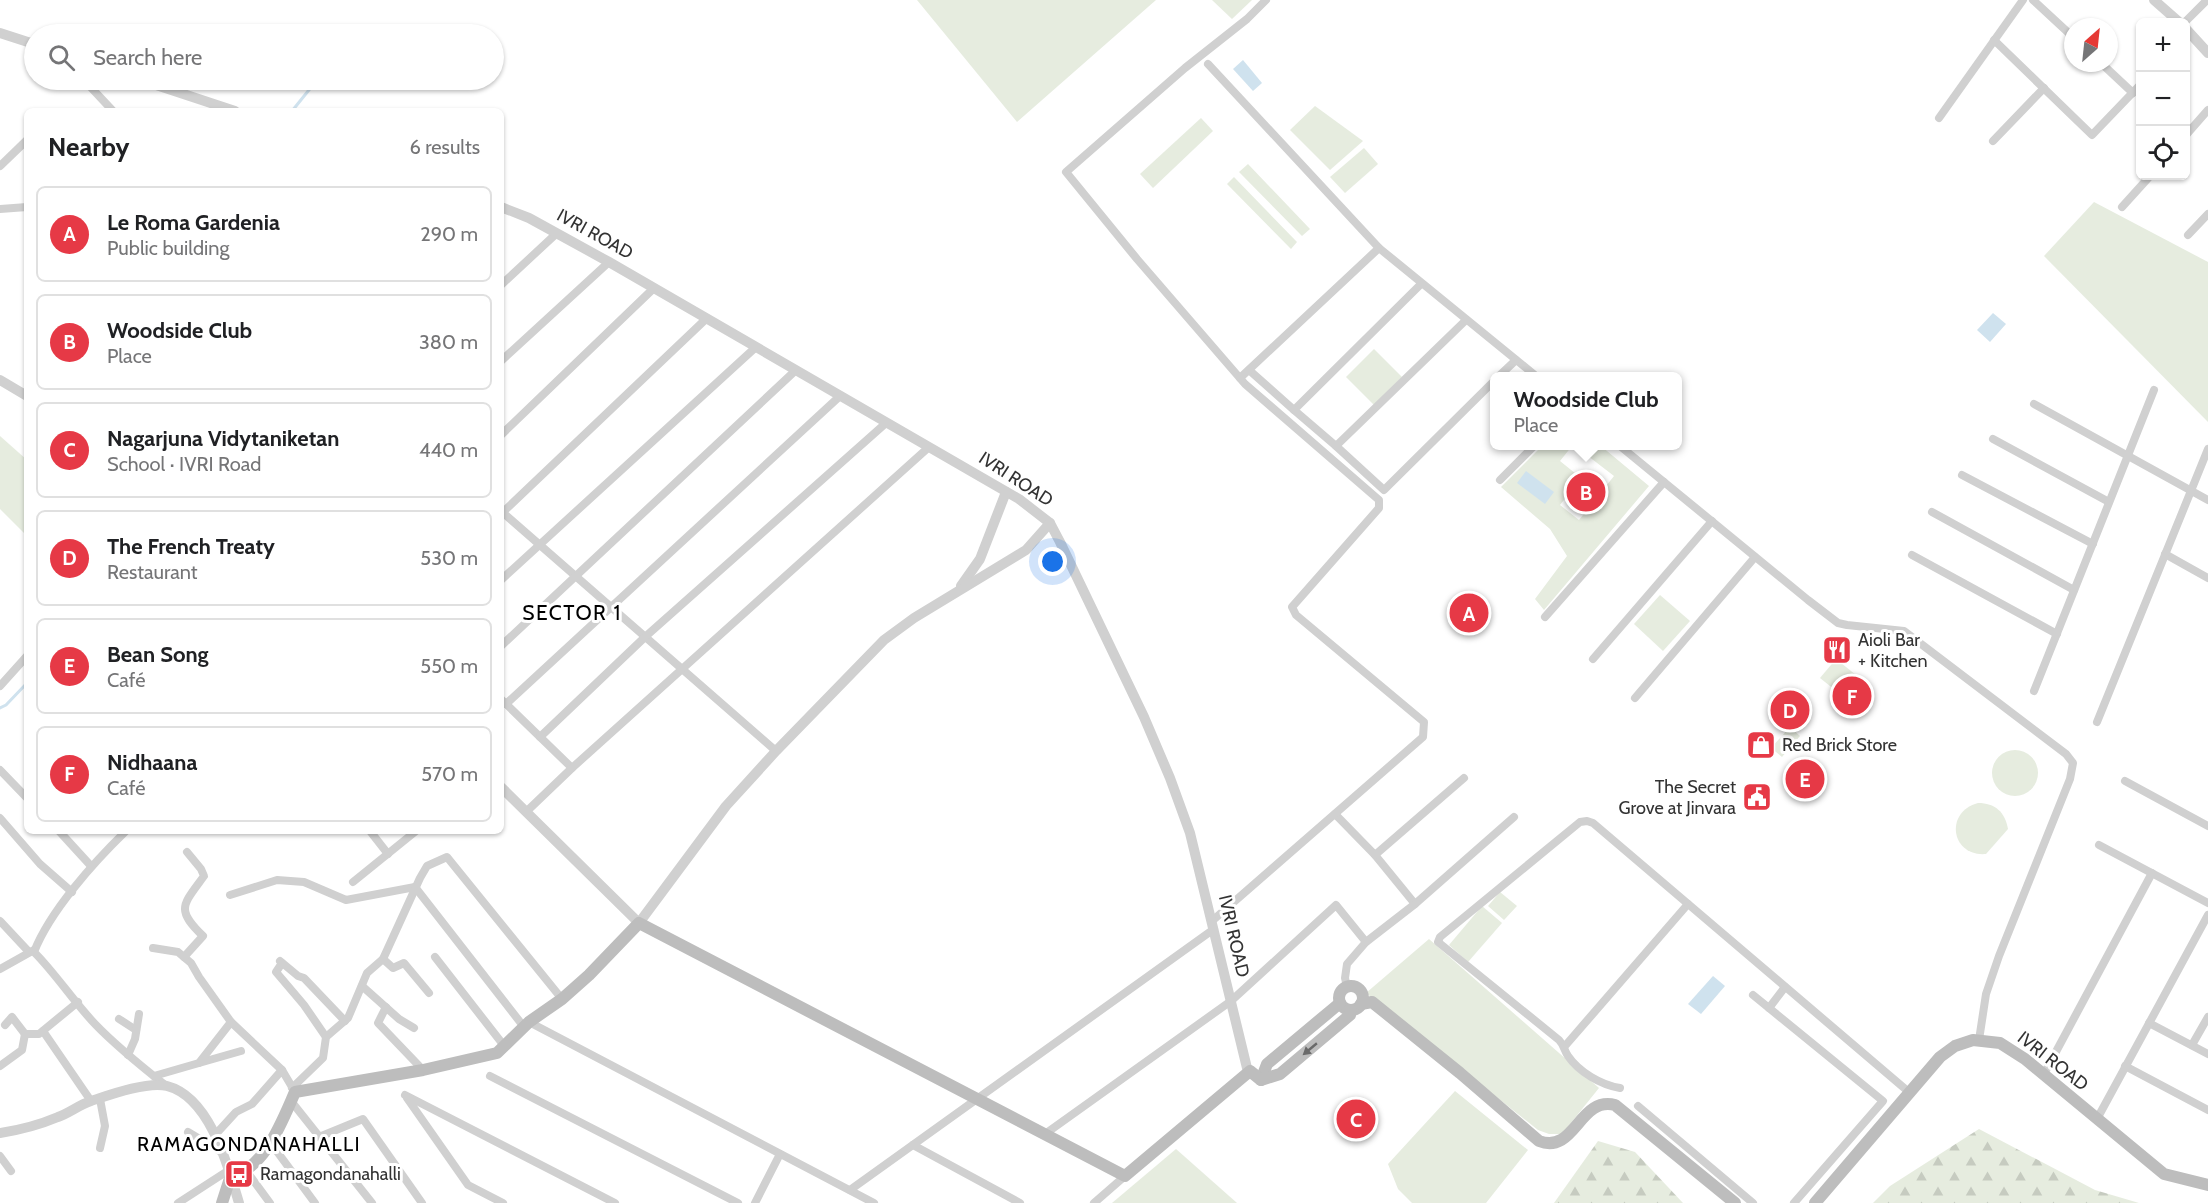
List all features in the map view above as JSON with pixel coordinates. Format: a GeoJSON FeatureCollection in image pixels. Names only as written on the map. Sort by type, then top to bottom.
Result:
{"type":"FeatureCollection","features":[{"type":"Feature","properties":{"kind":"main road"},"geometry":{"type":"LineString","coordinates":[[222,1203],[230,1173],[239,1174],[259,1159],[282,1123],[292,1094],[423,1070],[497,1053],[526,1025],[562,999],[589,975],[639,923],[1125,1176],[1250,1071],[1261,1080]]}},
{"type":"Feature","properties":{"kind":"main road"},"geometry":{"type":"LineString","coordinates":[[1261,1080],[1280,1074],[1350,1015],[1356,1007],[1361,992],[1354,987],[1347,987],[1340,992],[1340,1003],[1346,1009],[1356,1007],[1372,1002],[1543,1143],[1551,1144],[1561,1141],[1594,1107],[1610,1104],[1619,1107],[1681,1150],[1735,1203]]}},
{"type":"Feature","properties":{"kind":"main road"},"geometry":{"type":"LineString","coordinates":[[1261,1080],[1267,1064],[1340,1003]]}},
{"type":"Feature","properties":{"kind":"main road","name":"IVRI ROAD"},"geometry":{"type":"LineString","coordinates":[[1979,1040],[2000,1043],[2025,1059],[2164,1174],[2208,1185]]}},
{"type":"Feature","properties":{"kind":"main road"},"geometry":{"type":"LineString","coordinates":[[1815,1203],[1940,1058],[1956,1046],[1979,1040]]}},
{"type":"Feature","properties":{"kind":"street"},"geometry":{"type":"LineString","coordinates":[[850,1190],[978,1099],[1213,925],[1423,737],[1424,722],[1296,615],[1292,607],[1379,508],[1379,500],[1240,378],[1137,259],[1066,172],[1266,0]]}},
{"type":"Feature","properties":{"kind":"street"},"geometry":{"type":"LineString","coordinates":[[1939,118],[2023,0]]}},
{"type":"Feature","properties":{"kind":"street"},"geometry":{"type":"LineString","coordinates":[[2033,0],[2064,29]]}},
{"type":"Feature","properties":{"kind":"street"},"geometry":{"type":"LineString","coordinates":[[2154,0],[2174,18]]}},
{"type":"Feature","properties":{"kind":"street"},"geometry":{"type":"LineString","coordinates":[[2189,18],[2207,0]]}},
{"type":"Feature","properties":{"kind":"street"},"geometry":{"type":"LineString","coordinates":[[0,33],[24,41]]}},
{"type":"Feature","properties":{"kind":"street"},"geometry":{"type":"LineString","coordinates":[[2190,37],[2208,53]]}},
{"type":"Feature","properties":{"kind":"street"},"geometry":{"type":"LineString","coordinates":[[1994,40],[2092,135],[2136,90]]}},
{"type":"Feature","properties":{"kind":"street"},"geometry":{"type":"LineString","coordinates":[[1208,64],[1378,248],[1531,372]]}},
{"type":"Feature","properties":{"kind":"street"},"geometry":{"type":"LineString","coordinates":[[2111,72],[2133,93]]}},
{"type":"Feature","properties":{"kind":"street"},"geometry":{"type":"LineString","coordinates":[[1993,141],[2044,88]]}},
{"type":"Feature","properties":{"kind":"street"},"geometry":{"type":"LineString","coordinates":[[93,90],[109,108]]}},
{"type":"Feature","properties":{"kind":"street"},"geometry":{"type":"LineString","coordinates":[[171,90],[226,108]]}},
{"type":"Feature","properties":{"kind":"street"},"geometry":{"type":"LineString","coordinates":[[2190,130],[2208,110]]}},
{"type":"Feature","properties":{"kind":"street"},"geometry":{"type":"LineString","coordinates":[[0,166],[24,143]]}},
{"type":"Feature","properties":{"kind":"street"},"geometry":{"type":"LineString","coordinates":[[2122,207],[2146,180]]}},
{"type":"Feature","properties":{"kind":"street"},"geometry":{"type":"LineString","coordinates":[[0,208],[24,206]]}},
{"type":"Feature","properties":{"kind":"street","name":"IVRI ROAD"},"geometry":{"type":"LineString","coordinates":[[504,208],[557,233],[707,318],[1006,492],[1038,512],[1050,523],[1144,717],[1170,778],[1190,833],[1247,1068],[1250,1071]]}},
{"type":"Feature","properties":{"kind":"street"},"geometry":{"type":"LineString","coordinates":[[2188,235],[2208,214]]}},
{"type":"Feature","properties":{"kind":"street"},"geometry":{"type":"LineString","coordinates":[[504,282],[557,233]]}},
{"type":"Feature","properties":{"kind":"street"},"geometry":{"type":"LineString","coordinates":[[1240,378],[1378,248]]}},
{"type":"Feature","properties":{"kind":"street"},"geometry":{"type":"LineString","coordinates":[[504,358],[609,262]]}},
{"type":"Feature","properties":{"kind":"street"},"geometry":{"type":"LineString","coordinates":[[1293,410],[1421,284]]}},
{"type":"Feature","properties":{"kind":"street"},"geometry":{"type":"LineString","coordinates":[[504,432],[654,288]]}},
{"type":"Feature","properties":{"kind":"street"},"geometry":{"type":"LineString","coordinates":[[504,511],[707,318]]}},
{"type":"Feature","properties":{"kind":"street"},"geometry":{"type":"LineString","coordinates":[[1336,446],[1466,320]]}},
{"type":"Feature","properties":{"kind":"street"},"geometry":{"type":"LineString","coordinates":[[504,577],[756,348]]}},
{"type":"Feature","properties":{"kind":"street"},"geometry":{"type":"LineString","coordinates":[[1503,372],[1516,360]]}},
{"type":"Feature","properties":{"kind":"street"},"geometry":{"type":"LineString","coordinates":[[504,643],[796,370]]}},
{"type":"Feature","properties":{"kind":"street"},"geometry":{"type":"LineString","coordinates":[[1249,370],[1384,490],[1490,385]]}},
{"type":"Feature","properties":{"kind":"street"},"geometry":{"type":"LineString","coordinates":[[0,380],[24,394]]}},
{"type":"Feature","properties":{"kind":"street"},"geometry":{"type":"LineString","coordinates":[[2034,691],[2154,390]]}},
{"type":"Feature","properties":{"kind":"street"},"geometry":{"type":"LineString","coordinates":[[504,700],[611,607],[840,396]]}},
{"type":"Feature","properties":{"kind":"street"},"geometry":{"type":"LineString","coordinates":[[2034,404],[2208,500]]}},
{"type":"Feature","properties":{"kind":"street"},"geometry":{"type":"LineString","coordinates":[[540,737],[645,637],[886,423]]}},
{"type":"Feature","properties":{"kind":"street"},"geometry":{"type":"LineString","coordinates":[[1993,439],[2109,502]]}},
{"type":"Feature","properties":{"kind":"street"},"geometry":{"type":"LineString","coordinates":[[526,812],[928,447]]}},
{"type":"Feature","properties":{"kind":"street"},"geometry":{"type":"LineString","coordinates":[[2097,722],[2208,449]]}},
{"type":"Feature","properties":{"kind":"street"},"geometry":{"type":"LineString","coordinates":[[1500,480],[1530,450]]}},
{"type":"Feature","properties":{"kind":"street"},"geometry":{"type":"LineString","coordinates":[[1625,450],[1838,622],[1904,631],[2066,754],[2073,764],[2070,779],[1992,975],[1986,994],[1979,1040]]}},
{"type":"Feature","properties":{"kind":"street"},"geometry":{"type":"LineString","coordinates":[[1962,475],[2092,544]]}},
{"type":"Feature","properties":{"kind":"street"},"geometry":{"type":"LineString","coordinates":[[1545,617],[1664,482]]}},
{"type":"Feature","properties":{"kind":"street"},"geometry":{"type":"LineString","coordinates":[[958,591],[981,557],[1006,492]]}},
{"type":"Feature","properties":{"kind":"street"},"geometry":{"type":"LineString","coordinates":[[1932,512],[2074,590]]}},
{"type":"Feature","properties":{"kind":"street"},"geometry":{"type":"LineString","coordinates":[[504,515],[776,751]]}},
{"type":"Feature","properties":{"kind":"street"},"geometry":{"type":"LineString","coordinates":[[1593,659],[1712,521]]}},
{"type":"Feature","properties":{"kind":"street"},"geometry":{"type":"LineString","coordinates":[[504,790],[639,923],[719,815],[776,751],[884,640],[914,618],[1026,550],[1050,523]]}},
{"type":"Feature","properties":{"kind":"street"},"geometry":{"type":"LineString","coordinates":[[2165,554],[2208,578]]}},
{"type":"Feature","properties":{"kind":"street"},"geometry":{"type":"LineString","coordinates":[[1912,555],[2056,634]]}},
{"type":"Feature","properties":{"kind":"street"},"geometry":{"type":"LineString","coordinates":[[981,557],[995,568]]}},
{"type":"Feature","properties":{"kind":"street"},"geometry":{"type":"LineString","coordinates":[[1635,698],[1755,557]]}},
{"type":"Feature","properties":{"kind":"street"},"geometry":{"type":"LineString","coordinates":[[0,686],[24,659]]}},
{"type":"Feature","properties":{"kind":"street"},"geometry":{"type":"LineString","coordinates":[[504,702],[572,768]]}},
{"type":"Feature","properties":{"kind":"street"},"geometry":{"type":"LineString","coordinates":[[0,770],[24,795]]}},
{"type":"Feature","properties":{"kind":"street"},"geometry":{"type":"LineString","coordinates":[[1375,855],[1464,778]]}},
{"type":"Feature","properties":{"kind":"street"},"geometry":{"type":"LineString","coordinates":[[2125,781],[2208,826]]}},
{"type":"Feature","properties":{"kind":"street"},"geometry":{"type":"LineString","coordinates":[[1335,814],[1375,855],[1415,904]]}},
{"type":"Feature","properties":{"kind":"street"},"geometry":{"type":"LineString","coordinates":[[1347,987],[1345,978],[1347,964],[1366,942],[1415,904],[1514,817]]}},
{"type":"Feature","properties":{"kind":"street"},"geometry":{"type":"LineString","coordinates":[[0,818],[40,864],[72,892]]}},
{"type":"Feature","properties":{"kind":"street"},"geometry":{"type":"LineString","coordinates":[[1610,1104],[1617,1087],[1585,1072],[1566,1053],[1565,1046],[1438,942],[1440,937],[1580,822],[1587,821],[1593,823],[1910,1093]]}},
{"type":"Feature","properties":{"kind":"street"},"geometry":{"type":"LineString","coordinates":[[62,834],[91,866]]}},
{"type":"Feature","properties":{"kind":"street"},"geometry":{"type":"LineString","coordinates":[[0,969],[32,951],[91,866],[123,834]]}},
{"type":"Feature","properties":{"kind":"street"},"geometry":{"type":"LineString","coordinates":[[372,834],[388,854]]}},
{"type":"Feature","properties":{"kind":"street"},"geometry":{"type":"LineString","coordinates":[[353,882],[412,834]]}},
{"type":"Feature","properties":{"kind":"street"},"geometry":{"type":"LineString","coordinates":[[2099,844],[2208,903]]}},
{"type":"Feature","properties":{"kind":"street"},"geometry":{"type":"LineString","coordinates":[[184,957],[203,936],[188,921],[184,909],[186,901],[204,876],[187,852]]}},
{"type":"Feature","properties":{"kind":"street"},"geometry":{"type":"LineString","coordinates":[[292,1094],[323,1058],[326,1037],[348,1018],[367,974],[383,959],[415,887],[427,867],[447,857],[562,999]]}},
{"type":"Feature","properties":{"kind":"street"},"geometry":{"type":"LineString","coordinates":[[2044,1074],[2152,873]]}},
{"type":"Feature","properties":{"kind":"street"},"geometry":{"type":"LineString","coordinates":[[230,895],[277,880],[304,882],[346,900],[415,887]]}},
{"type":"Feature","properties":{"kind":"street"},"geometry":{"type":"LineString","coordinates":[[415,887],[526,1025],[874,1203]]}},
{"type":"Feature","properties":{"kind":"street"},"geometry":{"type":"LineString","coordinates":[[1565,1046],[1688,904]]}},
{"type":"Feature","properties":{"kind":"street"},"geometry":{"type":"LineString","coordinates":[[1045,1134],[1231,1001],[1336,905],[1366,942]]}},
{"type":"Feature","properties":{"kind":"street"},"geometry":{"type":"LineString","coordinates":[[2097,1119],[2208,915]]}},
{"type":"Feature","properties":{"kind":"street"},"geometry":{"type":"LineString","coordinates":[[0,921],[34,952],[94,1023],[128,1055],[165,1085],[182,1092],[203,1113],[223,1153],[239,1203]]}},
{"type":"Feature","properties":{"kind":"street"},"geometry":{"type":"LineString","coordinates":[[153,948],[178,952],[191,963],[231,1022],[282,1070],[292,1094],[319,1137],[372,1203]]}},
{"type":"Feature","properties":{"kind":"street"},"geometry":{"type":"LineString","coordinates":[[435,957],[505,1047]]}},
{"type":"Feature","properties":{"kind":"street"},"geometry":{"type":"LineString","coordinates":[[383,959],[393,968],[404,963],[429,993]]}},
{"type":"Feature","properties":{"kind":"street"},"geometry":{"type":"LineString","coordinates":[[326,1037],[304,1005],[276,972],[281,962],[304,978],[345,1021]]}},
{"type":"Feature","properties":{"kind":"street"},"geometry":{"type":"LineString","coordinates":[[362,986],[414,1028]]}},
{"type":"Feature","properties":{"kind":"street"},"geometry":{"type":"LineString","coordinates":[[1769,1008],[1785,987]]}},
{"type":"Feature","properties":{"kind":"street"},"geometry":{"type":"LineString","coordinates":[[1753,995],[1883,1101],[1794,1203]]}},
{"type":"Feature","properties":{"kind":"street"},"geometry":{"type":"LineString","coordinates":[[25,1034],[39,1034],[78,1002]]}},
{"type":"Feature","properties":{"kind":"street"},"geometry":{"type":"LineString","coordinates":[[386,1006],[378,1023],[423,1070]]}},
{"type":"Feature","properties":{"kind":"street"},"geometry":{"type":"LineString","coordinates":[[128,1055],[135,1039],[139,1014]]}},
{"type":"Feature","properties":{"kind":"street"},"geometry":{"type":"LineString","coordinates":[[0,1066],[22,1050],[25,1034],[12,1017],[5,1025]]}},
{"type":"Feature","properties":{"kind":"street"},"geometry":{"type":"LineString","coordinates":[[2192,1046],[2208,1017]]}},
{"type":"Feature","properties":{"kind":"street"},"geometry":{"type":"LineString","coordinates":[[119,1019],[136,1030]]}},
{"type":"Feature","properties":{"kind":"street"},"geometry":{"type":"LineString","coordinates":[[199,1063],[231,1022]]}},
{"type":"Feature","properties":{"kind":"street"},"geometry":{"type":"LineString","coordinates":[[2149,1023],[2208,1054]]}},
{"type":"Feature","properties":{"kind":"street"},"geometry":{"type":"LineString","coordinates":[[43,1030],[95,1100],[105,1125],[100,1148]]}},
{"type":"Feature","properties":{"kind":"street"},"geometry":{"type":"LineString","coordinates":[[154,1076],[241,1051]]}},
{"type":"Feature","properties":{"kind":"street"},"geometry":{"type":"LineString","coordinates":[[2125,1066],[2208,1110]]}},
{"type":"Feature","properties":{"kind":"street"},"geometry":{"type":"LineString","coordinates":[[215,1135],[236,1112],[252,1104],[282,1070]]}},
{"type":"Feature","properties":{"kind":"street"},"geometry":{"type":"LineString","coordinates":[[490,1076],[738,1203]]}},
{"type":"Feature","properties":{"kind":"street"},"geometry":{"type":"LineString","coordinates":[[0,1133],[38,1124],[95,1100],[132,1088],[165,1085]]}},
{"type":"Feature","properties":{"kind":"street"},"geometry":{"type":"LineString","coordinates":[[503,1203],[468,1185],[405,1095],[615,1203]]}},
{"type":"Feature","properties":{"kind":"street"},"geometry":{"type":"LineString","coordinates":[[1638,1106],[1681,1150],[1753,1203]]}},
{"type":"Feature","properties":{"kind":"street"},"geometry":{"type":"LineString","coordinates":[[319,1137],[363,1119],[422,1203]]}},
{"type":"Feature","properties":{"kind":"street"},"geometry":{"type":"LineString","coordinates":[[188,1131],[223,1153]]}},
{"type":"Feature","properties":{"kind":"street"},"geometry":{"type":"LineString","coordinates":[[270,1142],[315,1203]]}},
{"type":"Feature","properties":{"kind":"street"},"geometry":{"type":"LineString","coordinates":[[913,1145],[1020,1203]]}},
{"type":"Feature","properties":{"kind":"street"},"geometry":{"type":"LineString","coordinates":[[755,1203],[780,1154]]}},
{"type":"Feature","properties":{"kind":"street"},"geometry":{"type":"LineString","coordinates":[[0,1156],[11,1171]]}},
{"type":"Feature","properties":{"kind":"street"},"geometry":{"type":"LineString","coordinates":[[245,1169],[270,1203]]}},
{"type":"Feature","properties":{"kind":"street"},"geometry":{"type":"LineString","coordinates":[[178,1203],[230,1173]]}},
{"type":"Feature","properties":{"kind":"street"},"geometry":{"type":"LineString","coordinates":[[1094,1203],[1125,1176]]}},
{"type":"Feature","properties":{"kind":"green space"},"geometry":{"type":"Polygon","coordinates":[[[917,0],[1156,0],[1017,122],[917,0]]]}},
{"type":"Feature","properties":{"kind":"green space"},"geometry":{"type":"Polygon","coordinates":[[[1212,0],[1252,0],[1232,19],[1212,0]]]}},
{"type":"Feature","properties":{"kind":"green space"},"geometry":{"type":"Polygon","coordinates":[[[1315,106],[1363,141],[1330,170],[1290,130],[1315,106]]]}},
{"type":"Feature","properties":{"kind":"green space"},"geometry":{"type":"Polygon","coordinates":[[[1201,118],[1213,131],[1153,188],[1140,174],[1201,118]]]}},
{"type":"Feature","properties":{"kind":"green space"},"geometry":{"type":"Polygon","coordinates":[[[1364,148],[1378,164],[1345,193],[1330,177],[1364,148]]]}},
{"type":"Feature","properties":{"kind":"green space"},"geometry":{"type":"Polygon","coordinates":[[[1248,164],[1310,229],[1302,236],[1239,172],[1248,164]]]}},
{"type":"Feature","properties":{"kind":"green space"},"geometry":{"type":"Polygon","coordinates":[[[1234,177],[1297,242],[1291,249],[1227,184],[1234,177]]]}},
{"type":"Feature","properties":{"kind":"green space"},"geometry":{"type":"Polygon","coordinates":[[[2094,202],[2208,262],[2208,422],[2044,256],[2094,202]]]}},
{"type":"Feature","properties":{"kind":"green space"},"geometry":{"type":"Polygon","coordinates":[[[1374,349],[1402,377],[1374,405],[1346,377],[1374,349]]]}},
{"type":"Feature","properties":{"kind":"green space"},"geometry":{"type":"Polygon","coordinates":[[[0,436],[24,457],[24,533],[0,509],[0,436]]]}},
{"type":"Feature","properties":{"kind":"green space"},"geometry":{"type":"Polygon","coordinates":[[[1538,450],[1569,450],[1560,461],[1581,478],[1560,505],[1579,520],[1614,476],[1580,450],[1606,450],[1649,486],[1544,610],[1535,599],[1567,556],[1550,529],[1501,487],[1538,450]]]}},
{"type":"Feature","properties":{"kind":"green space"},"geometry":{"type":"Polygon","coordinates":[[[1660,595],[1690,621],[1663,651],[1634,624],[1660,595]]]}},
{"type":"Feature","properties":{"kind":"green space"},"geometry":{"type":"Polygon","coordinates":[[[1836,659],[1856,675],[1840,694],[1820,678],[1836,659]]]}},
{"type":"Feature","properties":{"kind":"green space"},"geometry":{"type":"Polygon","coordinates":[[[1790,727],[1800,736],[1782,757],[1771,748],[1790,727]]]}},
{"type":"Feature","properties":{"kind":"green space"},"geometry":{"type":"Polygon","coordinates":[[[2015,750],[2031,757],[2038,773],[2031,789],[2015,796],[1999,789],[1992,773],[1999,757],[2015,750]]]}},
{"type":"Feature","properties":{"kind":"green space"},"geometry":{"type":"Polygon","coordinates":[[[1978,803],[1994,807],[2002,813],[2008,829],[1986,854],[1974,853],[1965,849],[1956,833],[1956,824],[1960,815],[1967,808],[1978,803]]]}},
{"type":"Feature","properties":{"kind":"green space"},"geometry":{"type":"Polygon","coordinates":[[[1500,892],[1517,906],[1504,920],[1488,906],[1500,892]]]}},
{"type":"Feature","properties":{"kind":"green space"},"geometry":{"type":"Polygon","coordinates":[[[1482,906],[1502,923],[1468,962],[1449,945],[1482,906]]]}},
{"type":"Feature","properties":{"kind":"green space"},"geometry":{"type":"Polygon","coordinates":[[[1429,939],[1599,1088],[1562,1134],[1549,1134],[1538,1130],[1366,993],[1429,939]]]}},
{"type":"Feature","properties":{"kind":"green space"},"geometry":{"type":"Polygon","coordinates":[[[1455,1091],[1528,1150],[1486,1203],[1412,1203],[1398,1189],[1388,1164],[1455,1091]]]}},
{"type":"Feature","properties":{"kind":"green space"},"geometry":{"type":"Polygon","coordinates":[[[1979,1129],[2095,1190],[2139,1203],[1873,1203],[1890,1186],[1979,1129]]]}},
{"type":"Feature","properties":{"kind":"green space"},"geometry":{"type":"Polygon","coordinates":[[[1598,1141],[1635,1152],[1683,1203],[1554,1203],[1598,1141]]]}},
{"type":"Feature","properties":{"kind":"green space"},"geometry":{"type":"Polygon","coordinates":[[[1176,1149],[1237,1203],[1112,1203],[1176,1149]]]}},
{"type":"Feature","properties":{"kind":"water"},"geometry":{"type":"Polygon","coordinates":[[[1243,60],[1262,83],[1253,91],[1233,69],[1243,60]]]}},
{"type":"Feature","properties":{"kind":"water"},"geometry":{"type":"Polygon","coordinates":[[[1993,313],[2006,324],[1990,342],[1977,330],[1993,313]]]}},
{"type":"Feature","properties":{"kind":"water"},"geometry":{"type":"Polygon","coordinates":[[[1526,471],[1554,492],[1545,504],[1517,483],[1526,471]]]}},
{"type":"Feature","properties":{"kind":"water"},"geometry":{"type":"Polygon","coordinates":[[[1713,976],[1725,986],[1701,1014],[1688,1004],[1713,976]]]}},
{"type":"Feature","properties":{"kind":"waterway"},"geometry":{"type":"LineString","coordinates":[[294,108],[309,90]]}},
{"type":"Feature","properties":{"kind":"waterway"},"geometry":{"type":"LineString","coordinates":[[0,708],[6,705],[24,686]]}},
{"type":"Feature","properties":{"kind":"place","name":"Woodside Club"},"geometry":{"type":"Point","coordinates":[1586,492]}},
{"type":"Feature","properties":{"kind":"place","name":"Le Roma Gardenia"},"geometry":{"type":"Point","coordinates":[1469,613]}},
{"type":"Feature","properties":{"kind":"place","name":"Aioli Bar + Kitchen"},"geometry":{"type":"Point","coordinates":[1837,650]}},
{"type":"Feature","properties":{"kind":"place","name":"Nidhaana"},"geometry":{"type":"Point","coordinates":[1852,696]}},
{"type":"Feature","properties":{"kind":"place","name":"The French Treaty"},"geometry":{"type":"Point","coordinates":[1790,710]}},
{"type":"Feature","properties":{"kind":"place","name":"Red Brick Store"},"geometry":{"type":"Point","coordinates":[1761,745]}},
{"type":"Feature","properties":{"kind":"place","name":"Bean Song"},"geometry":{"type":"Point","coordinates":[1805,779]}},
{"type":"Feature","properties":{"kind":"place","name":"The Secret Grove at Jinvara"},"geometry":{"type":"Point","coordinates":[1757,797]}},
{"type":"Feature","properties":{"kind":"place","name":"Nagarjuna Vidytaniketan"},"geometry":{"type":"Point","coordinates":[1356,1119]}},
{"type":"Feature","properties":{"kind":"place","name":"Ramagondanahalli"},"geometry":{"type":"Point","coordinates":[239,1174]}},
{"type":"Feature","properties":{"kind":"district","name":"SECTOR 1"},"geometry":{"type":"Point","coordinates":[572,612]}},
{"type":"Feature","properties":{"kind":"district","name":"RAMAGONDANAHALLI"},"geometry":{"type":"Point","coordinates":[249,1144]}}]}
